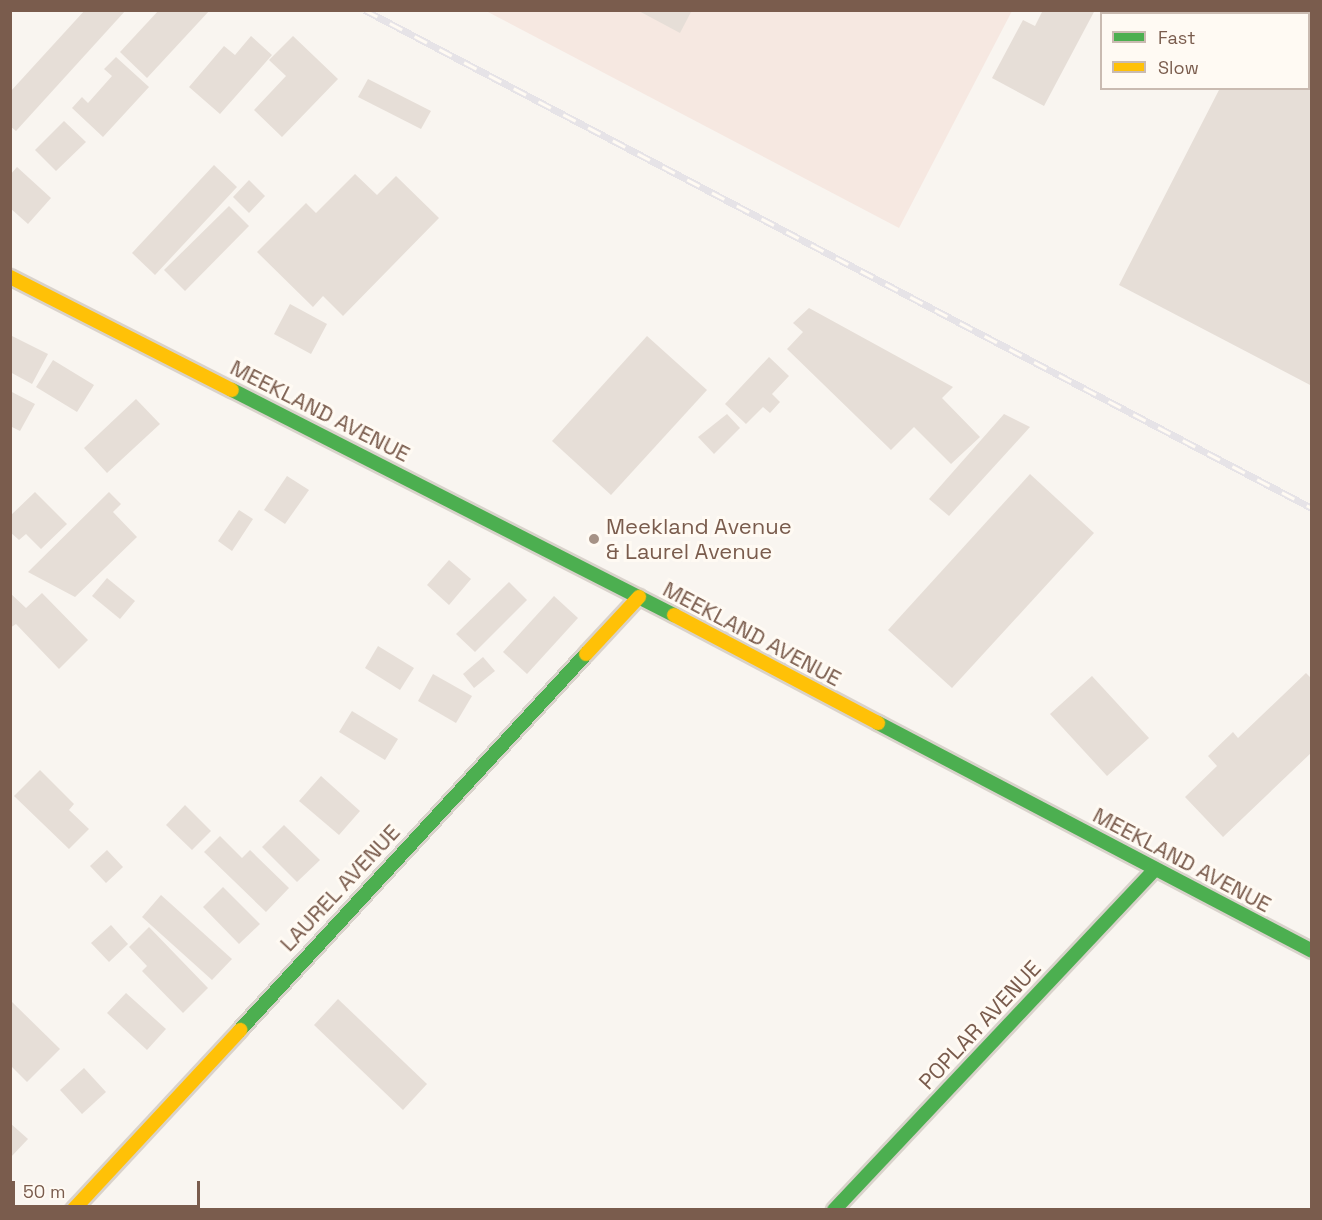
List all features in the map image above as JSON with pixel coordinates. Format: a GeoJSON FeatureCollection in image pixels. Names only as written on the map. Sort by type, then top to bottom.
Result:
{"type":"FeatureCollection","features":[{"type":"Feature","properties":{"kind":"street","name":"MEEKLAND AVENUE"},"geometry":{"type":"LineString","coordinates":[[10,277],[639,597],[1311,951]]}},
{"type":"Feature","properties":{"kind":"street","name":"LAUREL AVENUE"},"geometry":{"type":"LineString","coordinates":[[73,1209],[639,597]]}},
{"type":"Feature","properties":{"kind":"street","name":"POPLAR AVENUE"},"geometry":{"type":"LineString","coordinates":[[834,1209],[1155,869]]}},
{"type":"Feature","properties":{"kind":"shaded area"},"geometry":{"type":"Polygon","coordinates":[[[486,11],[1012,11],[899,228],[486,11]]]}},
{"type":"Feature","properties":{"kind":"building"},"geometry":{"type":"Polygon","coordinates":[[[85,10],[126,10],[16,131],[10,126],[10,92],[85,10]]]}},
{"type":"Feature","properties":{"kind":"building"},"geometry":{"type":"Polygon","coordinates":[[[159,10],[210,10],[147,78],[120,52],[159,10]]]}},
{"type":"Feature","properties":{"kind":"building"},"geometry":{"type":"Polygon","coordinates":[[[637,10],[692,10],[680,33],[637,10]]]}},
{"type":"Feature","properties":{"kind":"building"},"geometry":{"type":"Polygon","coordinates":[[[1043,10],[1095,10],[1044,106],[992,78],[1023,20],[1035,26],[1043,10]]]}},
{"type":"Feature","properties":{"kind":"building"},"geometry":{"type":"Polygon","coordinates":[[[251,36],[272,55],[220,114],[189,87],[224,46],[235,55],[251,36]]]}},
{"type":"Feature","properties":{"kind":"building"},"geometry":{"type":"Polygon","coordinates":[[[293,36],[338,79],[282,137],[254,110],[286,76],[269,60],[293,36]]]}},
{"type":"Feature","properties":{"kind":"building"},"geometry":{"type":"Polygon","coordinates":[[[116,57],[149,87],[103,137],[72,108],[82,97],[88,103],[112,76],[104,69],[116,57]]]}},
{"type":"Feature","properties":{"kind":"building"},"geometry":{"type":"Polygon","coordinates":[[[1310,75],[1312,76],[1312,386],[1119,285],[1219,90],[1310,90],[1310,75]]]}},
{"type":"Feature","properties":{"kind":"building"},"geometry":{"type":"Polygon","coordinates":[[[368,79],[431,111],[421,129],[358,97],[368,79]]]}},
{"type":"Feature","properties":{"kind":"building"},"geometry":{"type":"Polygon","coordinates":[[[64,121],[86,142],[56,171],[35,150],[64,121]]]}},
{"type":"Feature","properties":{"kind":"building"},"geometry":{"type":"Polygon","coordinates":[[[214,165],[237,187],[155,275],[132,253],[214,165]]]}},
{"type":"Feature","properties":{"kind":"building"},"geometry":{"type":"Polygon","coordinates":[[[17,167],[51,198],[28,224],[10,208],[10,175],[17,167]]]}},
{"type":"Feature","properties":{"kind":"building"},"geometry":{"type":"Polygon","coordinates":[[[355,174],[377,195],[396,176],[439,218],[343,316],[323,296],[313,307],[257,252],[306,203],[316,213],[355,174]]]}},
{"type":"Feature","properties":{"kind":"building"},"geometry":{"type":"Polygon","coordinates":[[[249,180],[265,196],[249,213],[233,197],[249,180]]]}},
{"type":"Feature","properties":{"kind":"building"},"geometry":{"type":"Polygon","coordinates":[[[229,206],[249,226],[185,291],[164,270],[229,206]]]}},
{"type":"Feature","properties":{"kind":"building"},"geometry":{"type":"Polygon","coordinates":[[[290,304],[327,324],[311,354],[274,334],[290,304]]]}},
{"type":"Feature","properties":{"kind":"building"},"geometry":{"type":"Polygon","coordinates":[[[809,308],[953,387],[942,398],[980,437],[951,464],[914,427],[891,450],[787,349],[803,332],[793,323],[809,308]]]}},
{"type":"Feature","properties":{"kind":"building"},"geometry":{"type":"Polygon","coordinates":[[[10,335],[48,354],[32,384],[10,372],[10,335]]]}},
{"type":"Feature","properties":{"kind":"building"},"geometry":{"type":"Polygon","coordinates":[[[647,336],[707,390],[611,495],[552,441],[647,336]]]}},
{"type":"Feature","properties":{"kind":"building"},"geometry":{"type":"Polygon","coordinates":[[[769,357],[789,376],[772,394],[780,402],[770,413],[763,407],[746,424],[725,404],[769,357]]]}},
{"type":"Feature","properties":{"kind":"building"},"geometry":{"type":"Polygon","coordinates":[[[53,360],[94,385],[77,412],[36,387],[53,360]]]}},
{"type":"Feature","properties":{"kind":"building"},"geometry":{"type":"Polygon","coordinates":[[[10,391],[35,404],[20,431],[10,426],[10,391]]]}},
{"type":"Feature","properties":{"kind":"building"},"geometry":{"type":"Polygon","coordinates":[[[136,399],[160,424],[107,473],[84,448],[136,399]]]}},
{"type":"Feature","properties":{"kind":"building"},"geometry":{"type":"Polygon","coordinates":[[[727,414],[740,428],[714,454],[698,437],[727,414]]]}},
{"type":"Feature","properties":{"kind":"building"},"geometry":{"type":"Polygon","coordinates":[[[1004,414],[1030,427],[949,516],[929,499],[1004,414]]]}},
{"type":"Feature","properties":{"kind":"building"},"geometry":{"type":"Polygon","coordinates":[[[1030,474],[1094,533],[952,688],[888,630],[1030,474]]]}},
{"type":"Feature","properties":{"kind":"building"},"geometry":{"type":"Polygon","coordinates":[[[287,476],[309,490],[285,524],[264,510],[287,476]]]}},
{"type":"Feature","properties":{"kind":"building"},"geometry":{"type":"Polygon","coordinates":[[[35,492],[67,524],[41,549],[26,534],[19,540],[10,532],[10,516],[35,492]]]}},
{"type":"Feature","properties":{"kind":"building"},"geometry":{"type":"Polygon","coordinates":[[[109,492],[121,504],[113,512],[137,537],[75,597],[28,572],[109,492]]]}},
{"type":"Feature","properties":{"kind":"building"},"geometry":{"type":"Polygon","coordinates":[[[239,510],[253,519],[232,551],[218,541],[239,510]]]}},
{"type":"Feature","properties":{"kind":"building"},"geometry":{"type":"Polygon","coordinates":[[[449,560],[471,579],[449,605],[427,585],[449,560]]]}},
{"type":"Feature","properties":{"kind":"building"},"geometry":{"type":"Polygon","coordinates":[[[107,578],[135,601],[120,619],[92,596],[107,578]]]}},
{"type":"Feature","properties":{"kind":"building"},"geometry":{"type":"Polygon","coordinates":[[[509,582],[527,600],[475,652],[456,634],[509,582]]]}},
{"type":"Feature","properties":{"kind":"building"},"geometry":{"type":"Polygon","coordinates":[[[10,593],[26,608],[42,593],[88,640],[59,669],[16,624],[10,628],[10,593]]]}},
{"type":"Feature","properties":{"kind":"building"},"geometry":{"type":"Polygon","coordinates":[[[554,596],[578,618],[527,674],[503,652],[554,596]]]}},
{"type":"Feature","properties":{"kind":"building"},"geometry":{"type":"Polygon","coordinates":[[[378,646],[414,668],[400,690],[365,668],[378,646]]]}},
{"type":"Feature","properties":{"kind":"building"},"geometry":{"type":"Polygon","coordinates":[[[483,657],[495,671],[474,688],[463,674],[483,657]]]}},
{"type":"Feature","properties":{"kind":"building"},"geometry":{"type":"Polygon","coordinates":[[[1306,673],[1312,679],[1312,752],[1223,837],[1185,797],[1217,766],[1208,756],[1233,732],[1238,738],[1306,673]]]}},
{"type":"Feature","properties":{"kind":"building"},"geometry":{"type":"Polygon","coordinates":[[[433,674],[472,696],[456,723],[418,701],[433,674]]]}},
{"type":"Feature","properties":{"kind":"building"},"geometry":{"type":"Polygon","coordinates":[[[1092,676],[1149,738],[1107,776],[1050,714],[1092,676]]]}},
{"type":"Feature","properties":{"kind":"building"},"geometry":{"type":"Polygon","coordinates":[[[352,711],[398,739],[385,760],[339,732],[352,711]]]}},
{"type":"Feature","properties":{"kind":"building"},"geometry":{"type":"Polygon","coordinates":[[[40,770],[74,804],[69,810],[89,829],[69,849],[14,796],[40,770]]]}},
{"type":"Feature","properties":{"kind":"building"},"geometry":{"type":"Polygon","coordinates":[[[321,776],[360,811],[339,835],[299,801],[321,776]]]}},
{"type":"Feature","properties":{"kind":"building"},"geometry":{"type":"Polygon","coordinates":[[[185,805],[211,831],[192,850],[166,825],[185,805]]]}},
{"type":"Feature","properties":{"kind":"building"},"geometry":{"type":"Polygon","coordinates":[[[284,825],[320,860],[297,882],[262,847],[284,825]]]}},
{"type":"Feature","properties":{"kind":"building"},"geometry":{"type":"Polygon","coordinates":[[[220,836],[242,858],[250,850],[289,888],[266,912],[204,852],[220,836]]]}},
{"type":"Feature","properties":{"kind":"building"},"geometry":{"type":"Polygon","coordinates":[[[107,850],[123,867],[106,883],[90,866],[107,850]]]}},
{"type":"Feature","properties":{"kind":"building"},"geometry":{"type":"Polygon","coordinates":[[[223,887],[260,924],[239,944],[203,907],[223,887]]]}},
{"type":"Feature","properties":{"kind":"building"},"geometry":{"type":"Polygon","coordinates":[[[161,895],[232,959],[212,980],[142,917],[161,895]]]}},
{"type":"Feature","properties":{"kind":"building"},"geometry":{"type":"Polygon","coordinates":[[[111,925],[128,944],[109,962],[91,943],[111,925]]]}},
{"type":"Feature","properties":{"kind":"building"},"geometry":{"type":"Polygon","coordinates":[[[149,927],[208,988],[183,1013],[142,971],[147,966],[129,947],[149,927]]]}},
{"type":"Feature","properties":{"kind":"building"},"geometry":{"type":"Polygon","coordinates":[[[126,993],[166,1029],[147,1050],[107,1013],[126,993]]]}},
{"type":"Feature","properties":{"kind":"building"},"geometry":{"type":"Polygon","coordinates":[[[338,999],[427,1084],[403,1110],[314,1025],[338,999]]]}},
{"type":"Feature","properties":{"kind":"building"},"geometry":{"type":"Polygon","coordinates":[[[10,1000],[60,1049],[27,1082],[10,1065],[10,1000]]]}},
{"type":"Feature","properties":{"kind":"building"},"geometry":{"type":"Polygon","coordinates":[[[84,1068],[106,1092],[82,1114],[60,1090],[84,1068]]]}},
{"type":"Feature","properties":{"kind":"building"},"geometry":{"type":"Polygon","coordinates":[[[10,1123],[28,1139],[10,1158],[10,1123]]]}},
{"type":"Feature","properties":{"kind":"railway"},"geometry":{"type":"LineString","coordinates":[[365,10],[1312,508]]}},
{"type":"Feature","properties":{"kind":"traffic: fast"},"geometry":{"type":"LineString","coordinates":[[232,390],[674,615]]}},
{"type":"Feature","properties":{"kind":"traffic: fast"},"geometry":{"type":"LineString","coordinates":[[240,1030],[586,654]]}},
{"type":"Feature","properties":{"kind":"traffic: fast"},"geometry":{"type":"LineString","coordinates":[[878,723],[1312,951]]}},
{"type":"Feature","properties":{"kind":"traffic: fast"},"geometry":{"type":"LineString","coordinates":[[834,1210],[1155,869]]}},
{"type":"Feature","properties":{"kind":"traffic: slow"},"geometry":{"type":"LineString","coordinates":[[10,277],[232,390]]}},
{"type":"Feature","properties":{"kind":"traffic: slow"},"geometry":{"type":"LineString","coordinates":[[586,654],[639,597]]}},
{"type":"Feature","properties":{"kind":"traffic: slow"},"geometry":{"type":"LineString","coordinates":[[674,615],[878,723]]}},
{"type":"Feature","properties":{"kind":"traffic: slow"},"geometry":{"type":"LineString","coordinates":[[73,1210],[240,1030]]}},
{"type":"Feature","properties":{"kind":"place","name":"Meekland Avenue & Laurel Avenue"},"geometry":{"type":"Point","coordinates":[594,539]}}]}
